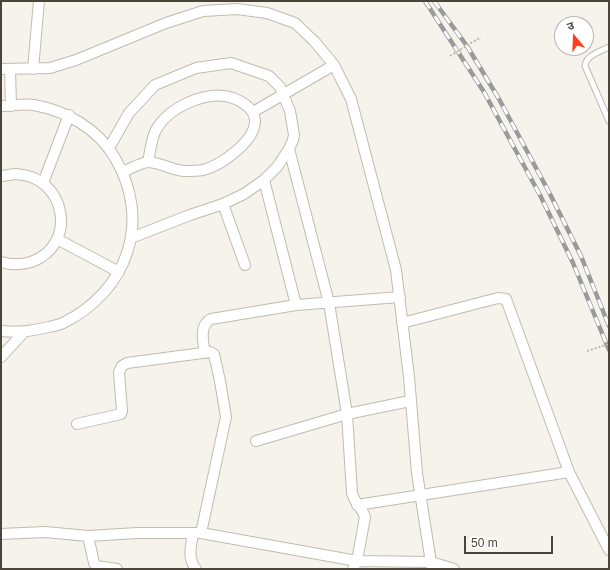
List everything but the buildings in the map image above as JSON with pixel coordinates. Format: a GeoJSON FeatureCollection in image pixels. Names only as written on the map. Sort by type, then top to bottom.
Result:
{"type":"FeatureCollection","features":[{"type":"Feature","properties":{"kind":"street"},"geometry":{"type":"LineString","coordinates":[[33,70],[39,1]]}},
{"type":"Feature","properties":{"kind":"street"},"geometry":{"type":"LineString","coordinates":[[1,331],[24,332],[62,324],[95,303],[119,272],[127,255],[131,238],[133,215],[130,193],[123,172],[109,148],[90,129],[69,115],[34,105],[6,106],[6,69],[33,70],[50,68],[76,60],[166,23],[203,11],[236,9],[267,13],[295,23],[315,42],[334,65],[351,99],[396,270],[420,494],[432,565]]}},
{"type":"Feature","properties":{"kind":"street"},"geometry":{"type":"LineString","coordinates":[[109,148],[129,113],[155,86],[196,68],[231,62],[269,76],[280,87],[290,111],[294,135],[289,149],[277,167],[264,180],[244,194],[223,204],[131,238]]}},
{"type":"Feature","properties":{"kind":"street"},"geometry":{"type":"LineString","coordinates":[[253,112],[334,65]]}},
{"type":"Feature","properties":{"kind":"street"},"geometry":{"type":"LineString","coordinates":[[123,172],[148,162],[183,171],[202,170],[215,165],[226,159],[243,146],[254,130],[255,121],[253,112],[243,103],[231,98],[219,96],[205,97],[187,102],[164,118],[155,132],[148,162]]}},
{"type":"Feature","properties":{"kind":"street"},"geometry":{"type":"LineString","coordinates":[[43,183],[69,115]]}},
{"type":"Feature","properties":{"kind":"street"},"geometry":{"type":"LineString","coordinates":[[289,149],[329,303],[347,414],[352,493],[353,499],[363,511],[364,517],[355,565]]}},
{"type":"Feature","properties":{"kind":"street"},"geometry":{"type":"LineString","coordinates":[[1,176],[15,174],[30,176],[43,183],[54,194],[60,208],[61,224],[57,239],[49,251],[37,260],[24,264],[9,264],[1,262]]}},
{"type":"Feature","properties":{"kind":"street"},"geometry":{"type":"LineString","coordinates":[[264,180],[296,305]]}},
{"type":"Feature","properties":{"kind":"street"},"geometry":{"type":"LineString","coordinates":[[223,204],[246,264]]}},
{"type":"Feature","properties":{"kind":"street"},"geometry":{"type":"LineString","coordinates":[[57,239],[119,272]]}},
{"type":"Feature","properties":{"kind":"street"},"geometry":{"type":"LineString","coordinates":[[206,353],[203,332],[208,321],[233,315],[296,305],[400,297]]}},
{"type":"Feature","properties":{"kind":"street"},"geometry":{"type":"LineString","coordinates":[[402,323],[498,298],[506,299],[569,472],[609,550]]}},
{"type":"Feature","properties":{"kind":"street"},"geometry":{"type":"LineString","coordinates":[[1,357],[24,332]]}},
{"type":"Feature","properties":{"kind":"street"},"geometry":{"type":"LineString","coordinates":[[76,424],[121,414],[119,372],[122,366],[127,363],[212,352],[216,358],[226,417],[190,557],[192,564],[196,569]]}},
{"type":"Feature","properties":{"kind":"street"},"geometry":{"type":"LineString","coordinates":[[256,441],[347,414],[410,401]]}},
{"type":"Feature","properties":{"kind":"street"},"geometry":{"type":"LineString","coordinates":[[357,504],[569,472]]}},
{"type":"Feature","properties":{"kind":"street"},"geometry":{"type":"LineString","coordinates":[[1,534],[45,532],[88,536],[137,533],[197,533],[355,565],[432,565],[454,569]]}},
{"type":"Feature","properties":{"kind":"street"},"geometry":{"type":"LineString","coordinates":[[88,536],[96,566],[118,569]]}},
{"type":"Feature","properties":{"kind":"lane"},"geometry":{"type":"LineString","coordinates":[[609,47],[588,57],[585,66],[609,121]]}},
{"type":"Feature","properties":{"kind":"path"},"geometry":{"type":"LineString","coordinates":[[450,56],[481,38]]}},
{"type":"Feature","properties":{"kind":"path"},"geometry":{"type":"LineString","coordinates":[[587,351],[609,344]]}},
{"type":"Feature","properties":{"kind":"railway"},"geometry":{"type":"LineString","coordinates":[[425,1],[484,92],[541,197],[573,263],[609,350]]}},
{"type":"Feature","properties":{"kind":"railway"},"geometry":{"type":"LineString","coordinates":[[434,1],[467,46],[499,99],[550,194],[581,256],[609,326]]}}]}
